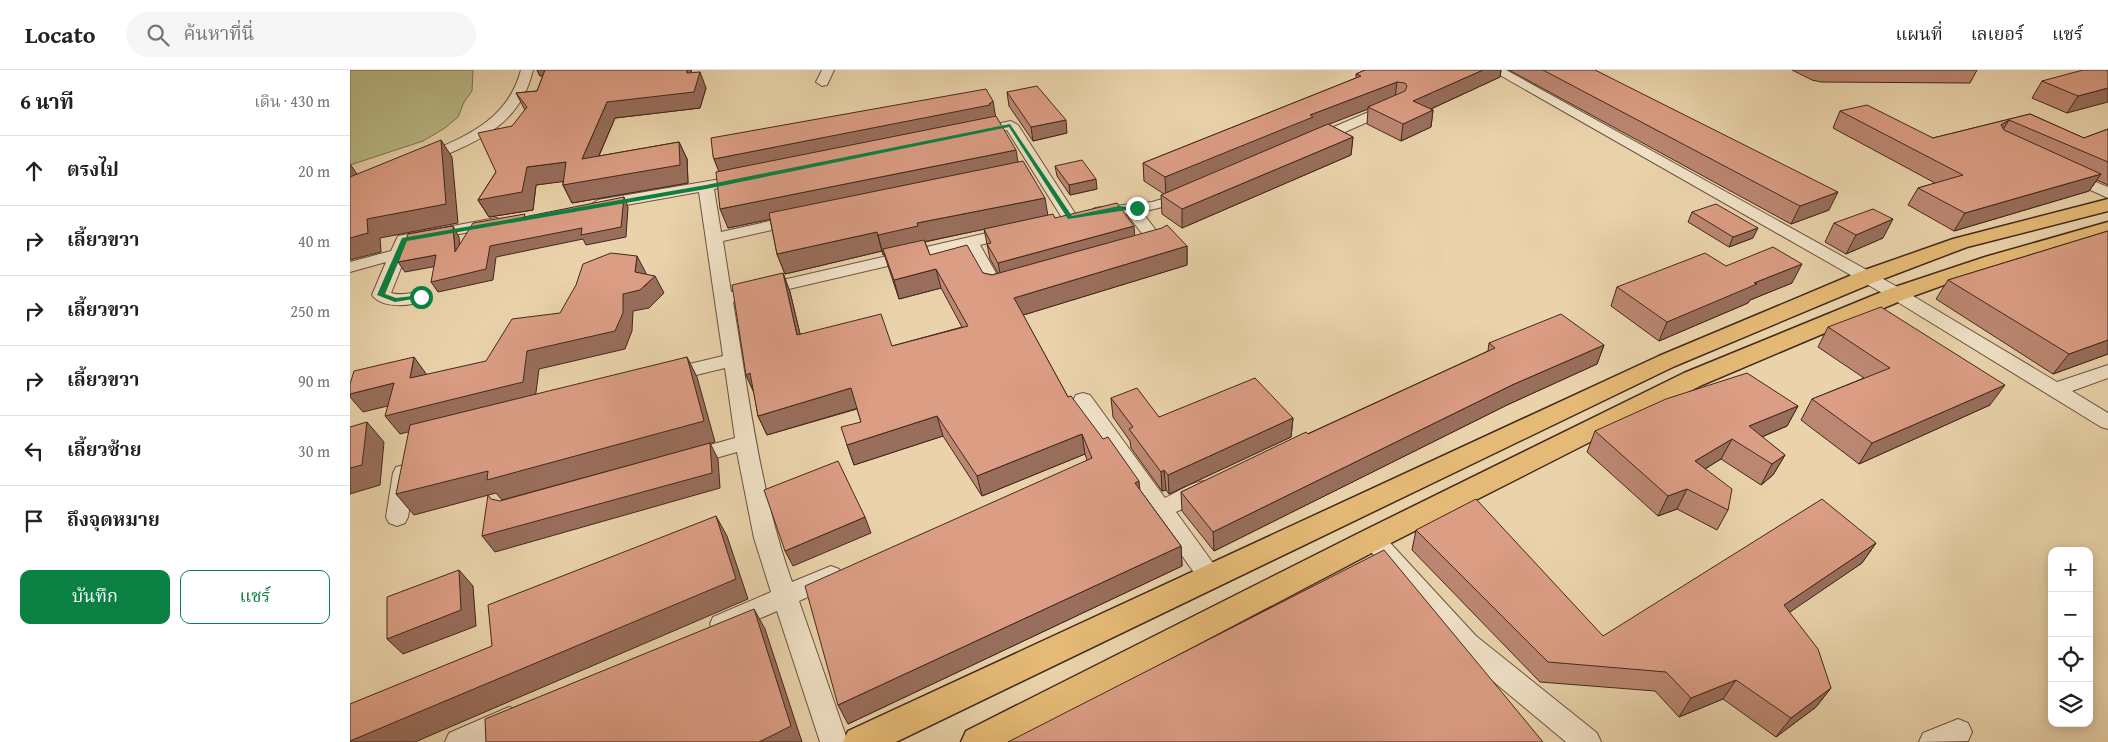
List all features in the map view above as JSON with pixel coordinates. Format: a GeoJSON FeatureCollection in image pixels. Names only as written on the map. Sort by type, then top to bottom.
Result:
{"type":"FeatureCollection","features":[{"type":"Feature","properties":{"kind":"main road"},"geometry":{"type":"LineString","coordinates":[[860,742],[1666,361],[1867,278],[1960,243],[2108,205]]}},
{"type":"Feature","properties":{"kind":"main road"},"geometry":{"type":"LineString","coordinates":[[978,742],[1373,539],[1693,379],[1897,294],[1992,261],[2108,228]]}},
{"type":"Feature","properties":{"kind":"street"},"geometry":{"type":"LineString","coordinates":[[410,166],[460,143],[502,117],[512,107],[523,88],[527,70]]}},
{"type":"Feature","properties":{"kind":"street"},"geometry":{"type":"LineString","coordinates":[[822,82],[828,70]]}},
{"type":"Feature","properties":{"kind":"street"},"geometry":{"type":"LineString","coordinates":[[1497,70],[1897,294],[2108,422]]}},
{"type":"Feature","properties":{"kind":"street"},"geometry":{"type":"LineString","coordinates":[[1296,148],[1396,104]]}},
{"type":"Feature","properties":{"kind":"street"},"geometry":{"type":"LineString","coordinates":[[963,135],[1010,125],[1070,218]]}},
{"type":"Feature","properties":{"kind":"street"},"geometry":{"type":"LineString","coordinates":[[2054,168],[2108,193]]}},
{"type":"Feature","properties":{"kind":"street"},"geometry":{"type":"LineString","coordinates":[[1020,174],[1039,170]]}},
{"type":"Feature","properties":{"kind":"street"},"geometry":{"type":"LineString","coordinates":[[580,208],[706,187],[763,175]]}},
{"type":"Feature","properties":{"kind":"street"},"geometry":{"type":"LineString","coordinates":[[706,187],[746,442],[765,538],[834,742]]}},
{"type":"Feature","properties":{"kind":"street"},"geometry":{"type":"LineString","coordinates":[[1052,222],[1119,208],[1169,204],[1196,192]]}},
{"type":"Feature","properties":{"kind":"street"},"geometry":{"type":"LineString","coordinates":[[1129,250],[1157,242],[1131,208]]}},
{"type":"Feature","properties":{"kind":"street"},"geometry":{"type":"LineString","coordinates":[[714,238],[809,218]]}},
{"type":"Feature","properties":{"kind":"street"},"geometry":{"type":"LineString","coordinates":[[421,297],[395,300],[381,295],[404,239],[512,220]]}},
{"type":"Feature","properties":{"kind":"street"},"geometry":{"type":"LineString","coordinates":[[724,300],[1024,229]]}},
{"type":"Feature","properties":{"kind":"street"},"geometry":{"type":"LineString","coordinates":[[970,242],[996,287],[1024,279]]}},
{"type":"Feature","properties":{"kind":"street"},"geometry":{"type":"LineString","coordinates":[[350,267],[398,254]]}},
{"type":"Feature","properties":{"kind":"street"},"geometry":{"type":"LineString","coordinates":[[647,381],[733,360]]}},
{"type":"Feature","properties":{"kind":"street"},"geometry":{"type":"LineString","coordinates":[[2055,390],[2108,370]]}},
{"type":"Feature","properties":{"kind":"street"},"geometry":{"type":"LineString","coordinates":[[1083,400],[1210,577]]}},
{"type":"Feature","properties":{"kind":"street"},"geometry":{"type":"LineString","coordinates":[[671,462],[746,442]]}},
{"type":"Feature","properties":{"kind":"street"},"geometry":{"type":"LineString","coordinates":[[397,517],[407,450]]}},
{"type":"Feature","properties":{"kind":"street"},"geometry":{"type":"LineString","coordinates":[[1162,509],[1224,479]]}},
{"type":"Feature","properties":{"kind":"street"},"geometry":{"type":"LineString","coordinates":[[1373,539],[1467,644],[1587,742]]}},
{"type":"Feature","properties":{"kind":"street"},"geometry":{"type":"LineString","coordinates":[[703,632],[849,568]]}},
{"type":"Feature","properties":{"kind":"street"},"geometry":{"type":"LineString","coordinates":[[458,742],[531,710]]}},
{"type":"Feature","properties":{"kind":"street"},"geometry":{"type":"LineString","coordinates":[[1933,742],[1958,732]]}},
{"type":"Feature","properties":{"kind":"green space"},"geometry":{"type":"Polygon","coordinates":[[[350,70],[473,70],[472,91],[464,102],[458,117],[445,128],[423,141],[350,165],[350,70]]]}},
{"type":"Feature","properties":{"kind":"building"},"geometry":{"type":"Polygon","coordinates":[[[545,70],[687,70],[687,73],[700,72],[694,92],[607,102],[582,159],[679,142],[680,165],[563,185],[566,162],[527,167],[522,192],[478,200],[496,172],[478,133],[512,126],[527,107],[516,93],[537,91],[545,70]]]}},
{"type":"Feature","properties":{"kind":"building"},"geometry":{"type":"Polygon","coordinates":[[[1365,70],[1483,70],[1413,101],[1433,110],[1403,124],[1368,107],[1405,91],[1407,86],[1405,83],[1397,82],[1310,115],[1313,117],[1165,177],[1143,163],[1361,76],[1356,74],[1365,70]]]}},
{"type":"Feature","properties":{"kind":"building"},"geometry":{"type":"Polygon","coordinates":[[[1543,70],[1595,70],[1838,192],[1800,206],[1543,70]]]}},
{"type":"Feature","properties":{"kind":"building"},"geometry":{"type":"Polygon","coordinates":[[[2083,70],[2108,70],[2108,88],[2078,96],[2042,81],[2083,70]]]}},
{"type":"Feature","properties":{"kind":"building"},"geometry":{"type":"Polygon","coordinates":[[[1037,86],[1066,120],[1031,127],[1007,92],[1037,86]]]}},
{"type":"Feature","properties":{"kind":"building"},"geometry":{"type":"Polygon","coordinates":[[[986,89],[993,101],[990,105],[714,159],[713,156],[711,138],[986,89]]]}},
{"type":"Feature","properties":{"kind":"building"},"geometry":{"type":"Polygon","coordinates":[[[1867,105],[1933,138],[2030,114],[2084,138],[2108,129],[2108,162],[2009,120],[2001,125],[2004,130],[2101,174],[1965,213],[1918,188],[1963,175],[1840,111],[1867,105]]]}},
{"type":"Feature","properties":{"kind":"building"},"geometry":{"type":"Polygon","coordinates":[[[996,116],[1016,150],[720,209],[716,172],[996,116]]]}},
{"type":"Feature","properties":{"kind":"building"},"geometry":{"type":"Polygon","coordinates":[[[1328,124],[1353,137],[1182,209],[1161,195],[1328,124]]]}},
{"type":"Feature","properties":{"kind":"building"},"geometry":{"type":"Polygon","coordinates":[[[441,140],[446,204],[367,219],[368,233],[350,238],[350,177],[441,140]]]}},
{"type":"Feature","properties":{"kind":"building"},"geometry":{"type":"Polygon","coordinates":[[[1082,160],[1096,179],[1069,185],[1055,166],[1082,160]]]}},
{"type":"Feature","properties":{"kind":"building"},"geometry":{"type":"Polygon","coordinates":[[[1023,161],[1045,198],[917,223],[918,226],[878,235],[877,232],[777,254],[769,213],[1023,161]]]}},
{"type":"Feature","properties":{"kind":"building"},"geometry":{"type":"Polygon","coordinates":[[[624,197],[621,227],[581,235],[582,228],[490,246],[486,269],[431,282],[436,255],[398,262],[408,234],[453,226],[455,252],[473,223],[525,214],[524,217],[624,197]]]}},
{"type":"Feature","properties":{"kind":"building"},"geometry":{"type":"Polygon","coordinates":[[[1117,203],[1134,226],[998,263],[987,244],[991,243],[984,229],[1053,214],[1055,218],[1117,203]]]}},
{"type":"Feature","properties":{"kind":"building"},"geometry":{"type":"Polygon","coordinates":[[[1716,204],[1758,228],[1733,237],[1692,212],[1716,204]]]}},
{"type":"Feature","properties":{"kind":"building"},"geometry":{"type":"Polygon","coordinates":[[[1873,209],[1893,219],[1856,235],[1834,223],[1873,209]]]}},
{"type":"Feature","properties":{"kind":"building"},"geometry":{"type":"Polygon","coordinates":[[[1167,225],[1187,246],[1014,298],[1068,397],[1071,396],[1103,439],[1108,437],[1139,481],[1135,483],[1181,546],[838,705],[805,586],[1092,458],[1082,434],[977,476],[937,416],[847,445],[841,427],[861,422],[851,388],[758,416],[750,373],[746,375],[732,285],[783,273],[797,335],[881,314],[892,346],[968,326],[936,269],[894,280],[883,249],[924,240],[930,255],[967,245],[983,273],[992,275],[1162,228],[1167,225]]]}},
{"type":"Feature","properties":{"kind":"building"},"geometry":{"type":"Polygon","coordinates":[[[2108,231],[2108,340],[2069,354],[1948,280],[2108,231]]]}},
{"type":"Feature","properties":{"kind":"building"},"geometry":{"type":"Polygon","coordinates":[[[1773,247],[1802,264],[1667,322],[1617,287],[1705,253],[1726,266],[1773,247]]]}},
{"type":"Feature","properties":{"kind":"building"},"geometry":{"type":"Polygon","coordinates":[[[611,253],[637,256],[635,272],[655,276],[640,290],[623,294],[623,313],[615,331],[527,351],[523,382],[385,416],[394,383],[350,394],[350,384],[354,371],[414,357],[410,378],[486,361],[512,319],[560,313],[576,285],[583,264],[611,253]]]}},
{"type":"Feature","properties":{"kind":"building"},"geometry":{"type":"Polygon","coordinates":[[[1881,307],[2005,385],[1872,443],[1812,399],[1890,368],[1828,327],[1881,307]]]}},
{"type":"Feature","properties":{"kind":"building"},"geometry":{"type":"Polygon","coordinates":[[[1561,314],[1604,345],[1512,385],[1213,532],[1181,492],[1306,432],[1308,434],[1495,348],[1489,343],[1561,314]]]}},
{"type":"Feature","properties":{"kind":"building"},"geometry":{"type":"Polygon","coordinates":[[[687,357],[704,421],[487,480],[488,471],[396,494],[410,425],[687,357]]]}},
{"type":"Feature","properties":{"kind":"building"},"geometry":{"type":"Polygon","coordinates":[[[1747,373],[1798,406],[1749,426],[1785,455],[1772,464],[1732,439],[1695,461],[1732,489],[1728,510],[1687,489],[1668,496],[1595,431],[1666,399],[1747,373]]]}},
{"type":"Feature","properties":{"kind":"building"},"geometry":{"type":"Polygon","coordinates":[[[1255,378],[1293,418],[1168,475],[1164,470],[1161,472],[1129,429],[1133,427],[1111,398],[1137,388],[1159,417],[1255,378]]]}},
{"type":"Feature","properties":{"kind":"building"},"geometry":{"type":"Polygon","coordinates":[[[367,422],[362,465],[350,468],[350,427],[367,422]]]}},
{"type":"Feature","properties":{"kind":"building"},"geometry":{"type":"Polygon","coordinates":[[[710,443],[712,473],[482,536],[488,495],[491,499],[500,501],[710,443]]]}},
{"type":"Feature","properties":{"kind":"building"},"geometry":{"type":"Polygon","coordinates":[[[838,461],[865,517],[785,551],[764,490],[838,461]]]}},
{"type":"Feature","properties":{"kind":"building"},"geometry":{"type":"Polygon","coordinates":[[[1476,499],[1603,636],[1822,499],[1876,543],[1784,605],[1818,649],[1831,688],[1791,718],[1736,680],[1691,698],[1666,672],[1548,662],[1416,530],[1476,499]]]}},
{"type":"Feature","properties":{"kind":"building"},"geometry":{"type":"Polygon","coordinates":[[[716,516],[736,579],[350,741],[350,704],[492,646],[488,605],[716,516]]]}},
{"type":"Feature","properties":{"kind":"building"},"geometry":{"type":"Polygon","coordinates":[[[1384,550],[1543,742],[1008,742],[1384,550]]]}},
{"type":"Feature","properties":{"kind":"building"},"geometry":{"type":"Polygon","coordinates":[[[459,570],[461,610],[387,639],[387,597],[459,570]]]}},
{"type":"Feature","properties":{"kind":"building"},"geometry":{"type":"Polygon","coordinates":[[[754,609],[791,726],[759,742],[486,742],[485,719],[754,609]]]}},
{"type":"Feature","properties":{"kind":"route"},"geometry":{"type":"LineString","coordinates":[[421,297],[395,300],[381,295],[404,239],[706,187],[1010,125],[1070,218],[1119,208],[1137,208]]}}]}
